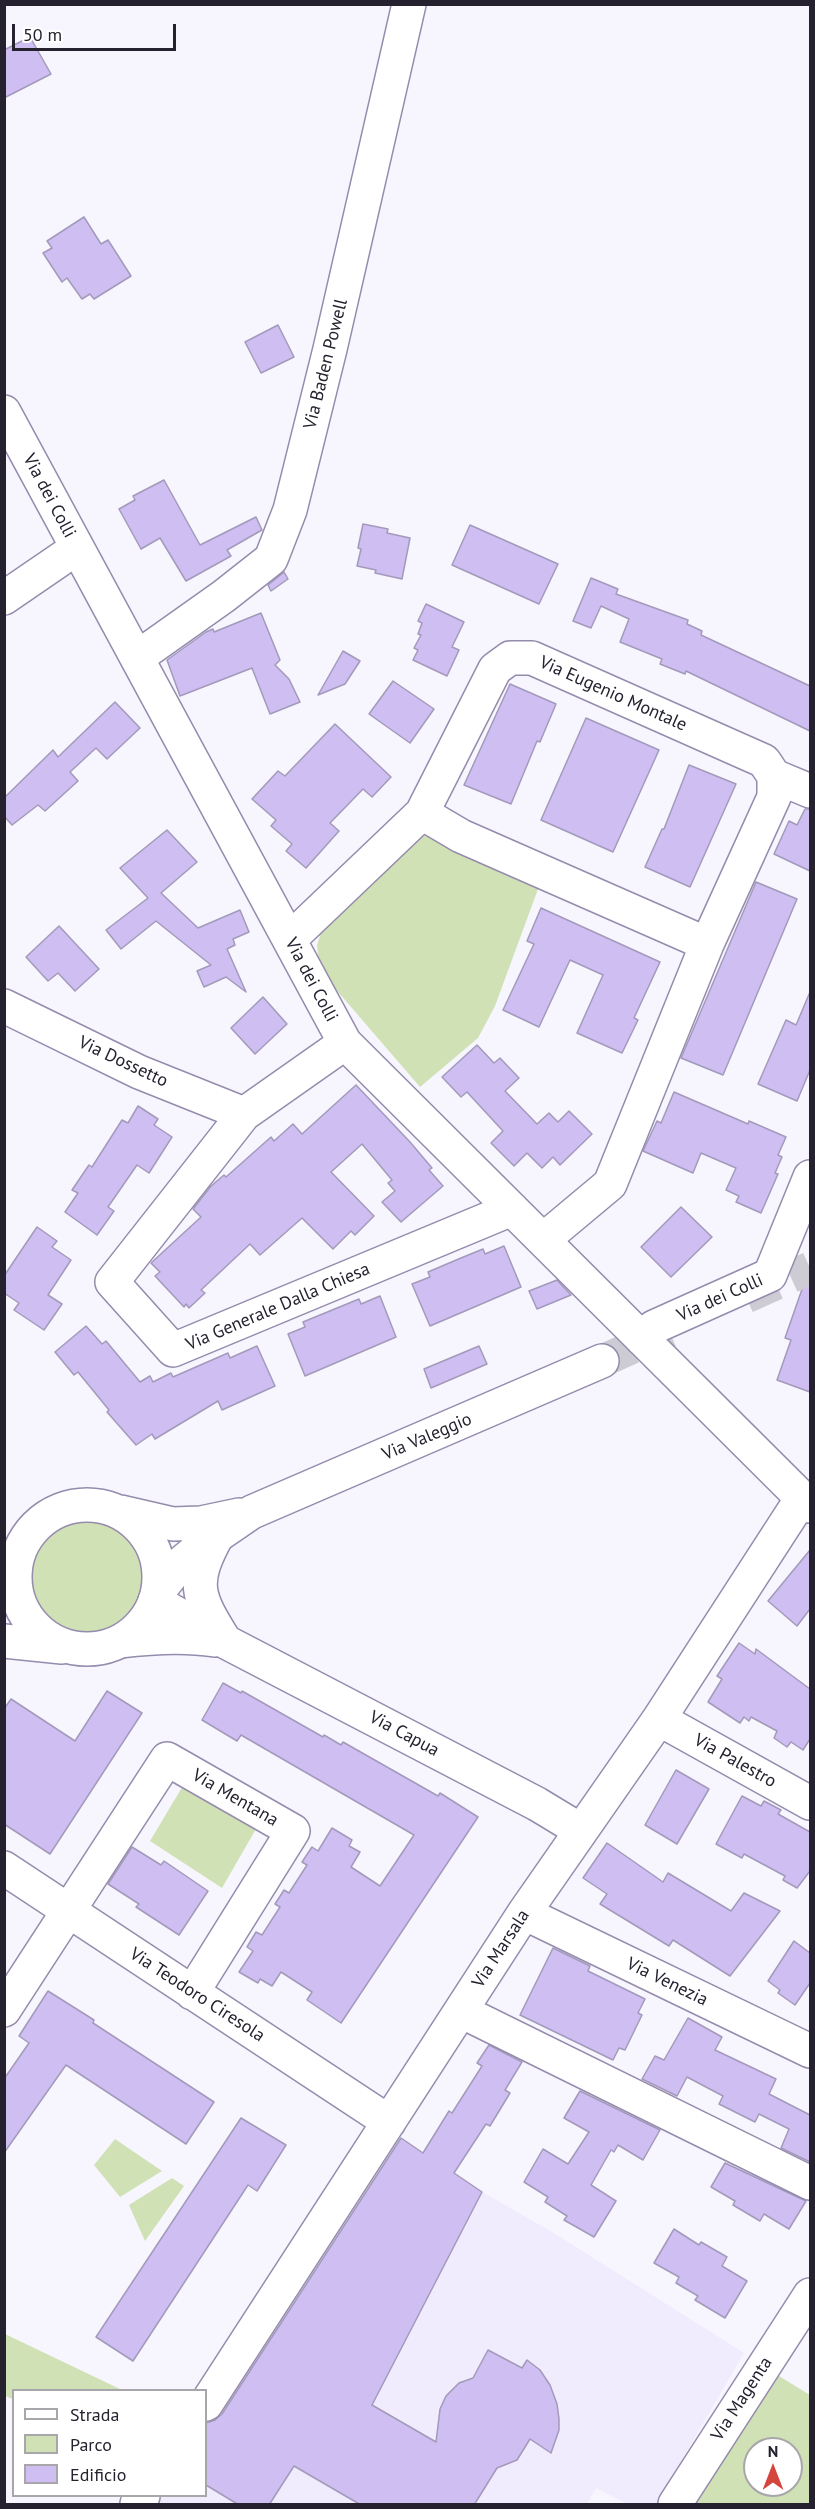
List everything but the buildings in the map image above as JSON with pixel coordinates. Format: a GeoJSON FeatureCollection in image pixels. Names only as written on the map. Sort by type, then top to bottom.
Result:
{"type":"FeatureCollection","features":[{"type":"Feature","properties":{"kind":"street","name":"Via Baden Powell"},"geometry":{"type":"LineString","coordinates":[[138,657],[224,596],[271,559],[290,510],[330,349],[409,4]]}},
{"type":"Feature","properties":{"kind":"street","name":"Via dei Colli"},"geometry":{"type":"LineString","coordinates":[[4,411],[345,1043],[806,1502]]}},
{"type":"Feature","properties":{"kind":"street","name":"Via dei Colli"},"geometry":{"type":"LineString","coordinates":[[4,598],[77,548]]}},
{"type":"Feature","properties":{"kind":"street","name":"Via Eugenio Montale"},"geometry":{"type":"LineString","coordinates":[[290,939],[422,813],[495,669],[510,658],[532,658],[764,761],[774,786],[810,791]]}},
{"type":"Feature","properties":{"kind":"street"},"geometry":{"type":"LineString","coordinates":[[543,1240],[610,1184],[774,786]]}},
{"type":"Feature","properties":{"kind":"street"},"geometry":{"type":"LineString","coordinates":[[422,813],[461,836],[707,944]]}},
{"type":"Feature","properties":{"kind":"street","name":"Via Dossetto"},"geometry":{"type":"LineString","coordinates":[[4,1006],[140,1072],[244,1114]]}},
{"type":"Feature","properties":{"kind":"street","name":"Via Generale Dalla Chiesa"},"geometry":{"type":"LineString","coordinates":[[345,1043],[244,1114],[112,1282],[173,1350],[512,1209]]}},
{"type":"Feature","properties":{"kind":"street","name":"Via dei Colli"},"geometry":{"type":"LineString","coordinates":[[642,1339],[654,1327],[770,1275],[810,1177]]}},
{"type":"Feature","properties":{"kind":"street","name":"Via Valeggio"},"geometry":{"type":"LineString","coordinates":[[157,1596],[180,1564],[218,1534],[252,1512],[602,1361]]}},
{"type":"Feature","properties":{"kind":"street","name":"Via Marsala"},"geometry":{"type":"LineString","coordinates":[[207,2402],[524,1913],[806,1502]]}},
{"type":"Feature","properties":{"kind":"street"},"geometry":{"type":"LineString","coordinates":[[4,1641],[82,1650],[96,1649],[121,1641],[136,1631],[147,1617],[157,1596],[159,1572],[151,1544],[133,1521],[117,1510],[94,1505],[70,1506],[48,1515],[30,1531],[12,1564],[16,1596],[25,1616],[40,1633],[60,1645],[82,1650]]}},
{"type":"Feature","properties":{"kind":"street","name":"Via Valeggio"},"geometry":{"type":"LineString","coordinates":[[117,1510],[173,1524],[201,1523],[252,1512]]}},
{"type":"Feature","properties":{"kind":"street"},"geometry":{"type":"LineString","coordinates":[[218,1534],[208,1551],[200,1577],[200,1592],[205,1609],[226,1642]]}},
{"type":"Feature","properties":{"kind":"street","name":"Via Capua"},"geometry":{"type":"LineString","coordinates":[[157,1596],[226,1642],[526,1798],[580,1830]]}},
{"type":"Feature","properties":{"kind":"street","name":"Via Capua"},"geometry":{"type":"LineString","coordinates":[[121,1641],[156,1636],[195,1637],[226,1642]]}},
{"type":"Feature","properties":{"kind":"street","name":"Via Palestro"},"geometry":{"type":"LineString","coordinates":[[659,1719],[810,1803]]}},
{"type":"Feature","properties":{"kind":"street","name":"Via Mentana"},"geometry":{"type":"LineString","coordinates":[[68,1910],[167,1759],[293,1831],[192,1993]]}},
{"type":"Feature","properties":{"kind":"street","name":"Via Teodoro Ciresola"},"geometry":{"type":"LineString","coordinates":[[4,1868],[389,2122]]}},
{"type":"Feature","properties":{"kind":"street"},"geometry":{"type":"LineString","coordinates":[[4,2010],[68,1910]]}},
{"type":"Feature","properties":{"kind":"street","name":"Via Venezia"},"geometry":{"type":"LineString","coordinates":[[524,1913],[810,2051]]}},
{"type":"Feature","properties":{"kind":"street"},"geometry":{"type":"LineString","coordinates":[[461,2011],[810,2183]]}},
{"type":"Feature","properties":{"kind":"street","name":"Via Magenta"},"geometry":{"type":"LineString","coordinates":[[675,2505],[810,2295]]}},
{"type":"Feature","properties":{"kind":"shaded area"},"geometry":{"type":"Polygon","coordinates":[[[482,2192],[552,2232],[744,2353],[656,2504],[628,2504],[596,2488],[587,2504],[148,2504],[153,2497],[207,2497],[207,2421],[273,2324],[382,2385],[482,2192]]]}},
{"type":"Feature","properties":{"kind":"green space"},"geometry":{"type":"Polygon","coordinates":[[[438,835],[541,881],[495,1006],[478,1038],[420,1087],[320,971],[317,945],[324,924],[412,837],[438,835]]]}},
{"type":"Feature","properties":{"kind":"green space"},"geometry":{"type":"Polygon","coordinates":[[[86,1521],[108,1525],[126,1537],[138,1555],[142,1577],[138,1599],[126,1617],[108,1629],[86,1633],[64,1629],[46,1617],[34,1599],[30,1577],[34,1555],[46,1537],[64,1525],[86,1521]]]}},
{"type":"Feature","properties":{"kind":"green space"},"geometry":{"type":"Polygon","coordinates":[[[187,1779],[260,1822],[222,1888],[150,1841],[187,1779]]]}},
{"type":"Feature","properties":{"kind":"green space"},"geometry":{"type":"Polygon","coordinates":[[[115,2139],[162,2171],[120,2197],[94,2165],[115,2139]]]}},
{"type":"Feature","properties":{"kind":"green space"},"geometry":{"type":"Polygon","coordinates":[[[172,2178],[184,2186],[145,2241],[129,2205],[172,2178]]]}},
{"type":"Feature","properties":{"kind":"green space"},"geometry":{"type":"Polygon","coordinates":[[[5,2334],[120,2389],[12,2389],[12,2399],[5,2396],[5,2334]]]}},
{"type":"Feature","properties":{"kind":"green space"},"geometry":{"type":"Polygon","coordinates":[[[774,2373],[810,2395],[810,2504],[696,2504],[774,2373]]]}},
{"type":"Feature","properties":{"kind":"tunnel"},"geometry":{"type":"LineString","coordinates":[[746,1297],[810,1268]]}},
{"type":"Feature","properties":{"kind":"tunnel"},"geometry":{"type":"LineString","coordinates":[[602,1361],[669,1331]]}}]}
